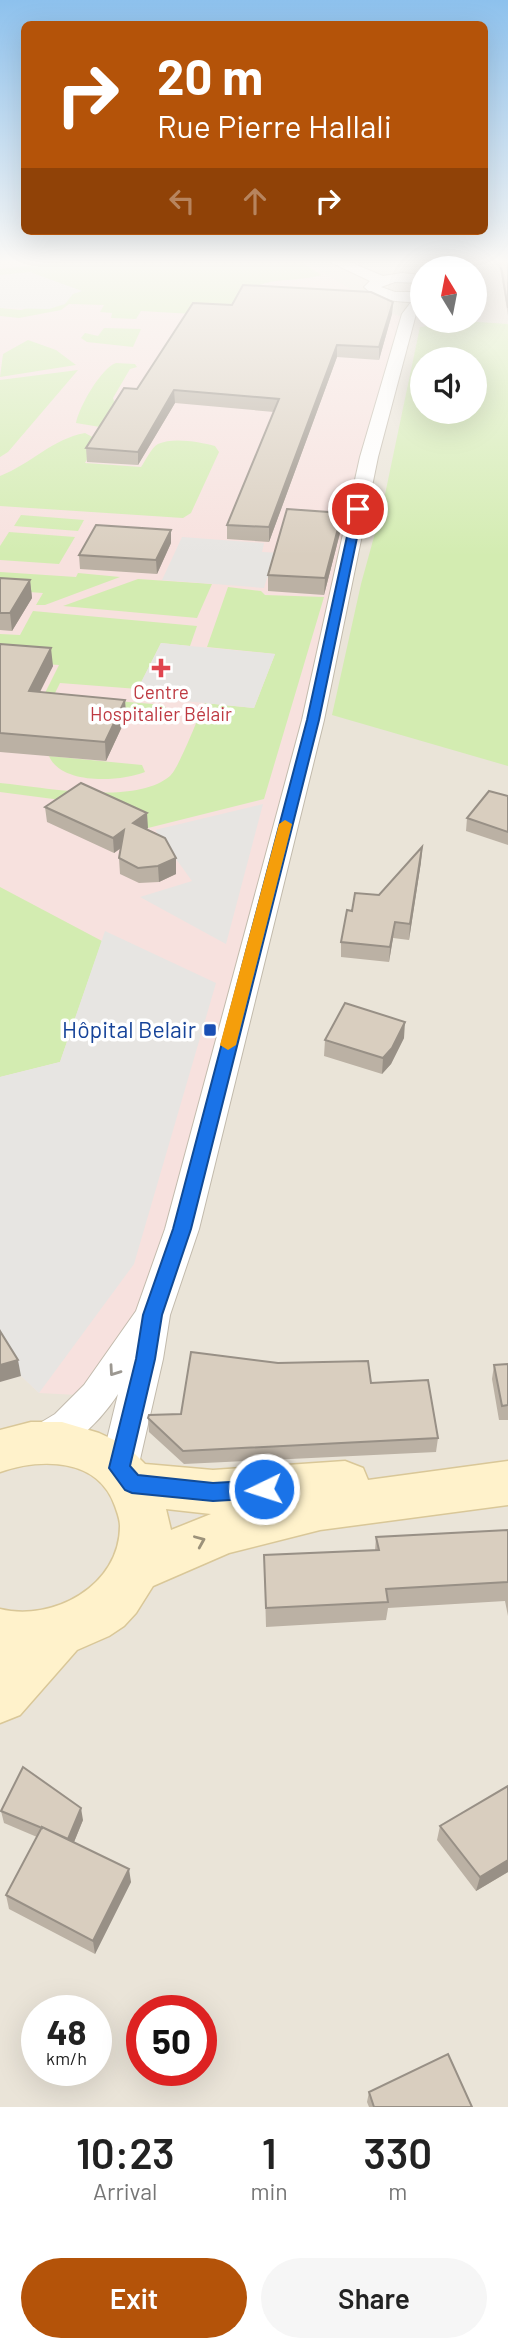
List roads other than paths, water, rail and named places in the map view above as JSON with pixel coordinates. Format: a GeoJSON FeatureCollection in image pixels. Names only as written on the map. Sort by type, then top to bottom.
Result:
{"type":"FeatureCollection","features":[{"type":"Feature","properties":{"kind":"main road"},"geometry":{"type":"LineString","coordinates":[[19,1447],[63,1441],[97,1453],[126,1476],[213,1492],[475,1472],[508,1473]]}},
{"type":"Feature","properties":{"kind":"main road"},"geometry":{"type":"LineString","coordinates":[[0,1634],[9,1637],[58,1633],[90,1620],[114,1600],[137,1568],[146,1527],[126,1476]]}},
{"type":"Feature","properties":{"kind":"main road"},"geometry":{"type":"LineString","coordinates":[[137,1568],[223,1532],[320,1508],[508,1483]]}},
{"type":"Feature","properties":{"kind":"main road"},"geometry":{"type":"LineString","coordinates":[[0,1696],[58,1633]]}},
{"type":"Feature","properties":{"kind":"street"},"geometry":{"type":"LineString","coordinates":[[126,1476],[152,1315],[182,1229],[313,720],[369,457],[398,359]]}},
{"type":"Feature","properties":{"kind":"street"},"geometry":{"type":"LineString","coordinates":[[19,1447],[68,1425],[97,1396],[152,1315]]}},
{"type":"Feature","properties":{"kind":"place","name":"Centre Hospitalier Bélair"},"geometry":{"type":"Point","coordinates":[161,668]}},
{"type":"Feature","properties":{"kind":"place","name":"Hôpital Belair"},"geometry":{"type":"Point","coordinates":[210,1030]}}]}
